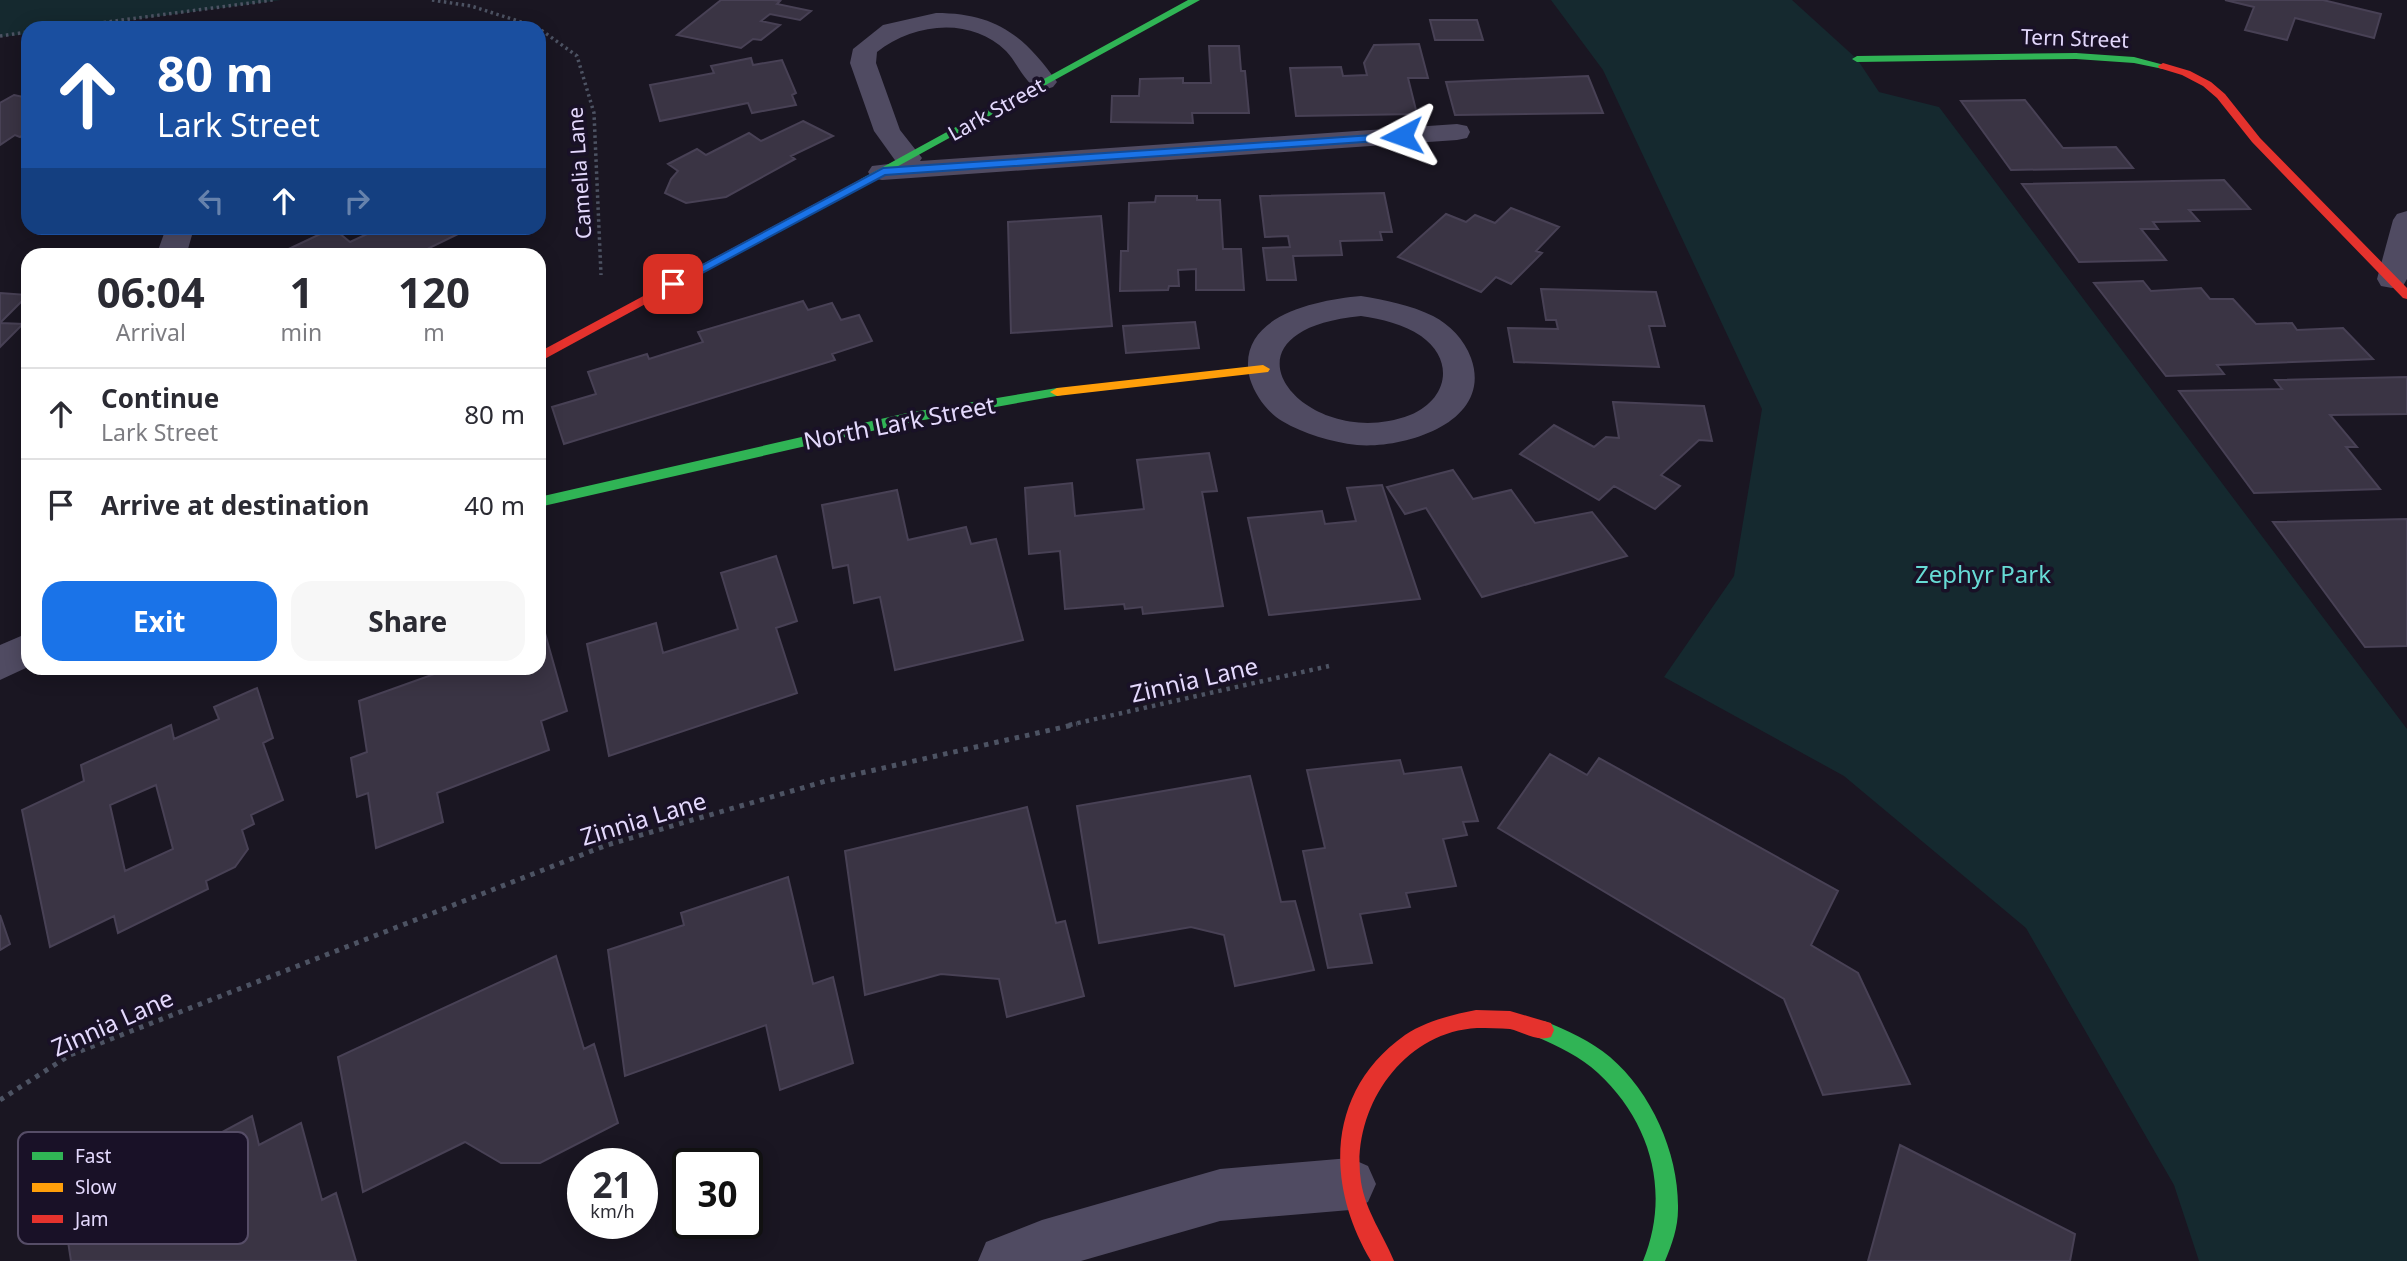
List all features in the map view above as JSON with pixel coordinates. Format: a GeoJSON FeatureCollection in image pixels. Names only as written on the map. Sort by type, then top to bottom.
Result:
{"type":"FeatureCollection","features":[{"type":"Feature","properties":{"kind":"street","name":"Lark Street"},"geometry":{"type":"LineString","coordinates":[[546,354],[1195,0]]}},
{"type":"Feature","properties":{"kind":"street"},"geometry":{"type":"LineString","coordinates":[[908,158],[887,131],[863,63],[865,48],[890,31],[918,22],[970,22],[992,30],[1011,42],[1044,82]]}},
{"type":"Feature","properties":{"kind":"street","name":"Tern Street"},"geometry":{"type":"LineString","coordinates":[[1857,59],[2087,56],[2133,59],[2206,84],[2235,111],[2256,140],[2400,287]]}},
{"type":"Feature","properties":{"kind":"street"},"geometry":{"type":"LineString","coordinates":[[883,172],[1457,132]]}},
{"type":"Feature","properties":{"kind":"street"},"geometry":{"type":"LineString","coordinates":[[2400,287],[2407,220]]}},
{"type":"Feature","properties":{"kind":"street"},"geometry":{"type":"LineString","coordinates":[[1361,306],[1401,314],[1420,321],[1442,337],[1456,356],[1460,377],[1454,398],[1436,416],[1410,428],[1379,434],[1345,433],[1313,424],[1286,409],[1269,389],[1263,369],[1267,348],[1281,330],[1303,316],[1330,308],[1361,306]]}},
{"type":"Feature","properties":{"kind":"street","name":"North Lark Street"},"geometry":{"type":"LineString","coordinates":[[546,500],[932,413],[1045,393],[1263,369]]}},
{"type":"Feature","properties":{"kind":"street"},"geometry":{"type":"LineString","coordinates":[[0,664],[21,652]]}},
{"type":"Feature","properties":{"kind":"street"},"geometry":{"type":"LineString","coordinates":[[1383,1261],[1366,1235],[1350,1184],[1350,1134],[1365,1089],[1392,1053],[1429,1029],[1472,1017],[1519,1021],[1564,1036],[1606,1066],[1638,1105],[1660,1153],[1668,1205],[1658,1254],[1654,1261]]}},
{"type":"Feature","properties":{"kind":"street"},"geometry":{"type":"LineString","coordinates":[[1005,1261],[1042,1246],[1220,1195],[1350,1184]]}},
{"type":"Feature","properties":{"kind":"path"},"geometry":{"type":"LineString","coordinates":[[115,21],[273,0]]}},
{"type":"Feature","properties":{"kind":"path","name":"Camelia Lane"},"geometry":{"type":"LineString","coordinates":[[432,0],[471,6],[520,21]]}},
{"type":"Feature","properties":{"kind":"path","name":"Camelia Lane"},"geometry":{"type":"LineString","coordinates":[[546,33],[577,56],[594,113],[604,321]]}},
{"type":"Feature","properties":{"kind":"path"},"geometry":{"type":"LineString","coordinates":[[0,36],[21,34]]}},
{"type":"Feature","properties":{"kind":"path","name":"Zinnia Lane"},"geometry":{"type":"LineString","coordinates":[[0,1100],[70,1055],[607,845],[826,781],[1329,666]]}},
{"type":"Feature","properties":{"kind":"green space"},"geometry":{"type":"Polygon","coordinates":[[[0,0],[281,0],[123,21],[21,21],[21,35],[0,37],[0,0]]]}},
{"type":"Feature","properties":{"kind":"green space","name":"Zephyr Park"},"geometry":{"type":"Polygon","coordinates":[[[1551,0],[1792,0],[1857,59],[1879,92],[1939,107],[2407,729],[2407,1261],[2199,1261],[2174,1185],[2026,928],[1844,776],[1664,677],[1734,576],[1762,409],[1603,70],[1551,0]]]}},
{"type":"Feature","properties":{"kind":"building"},"geometry":{"type":"Polygon","coordinates":[[[721,0],[773,0],[780,1],[777,4],[811,11],[800,20],[770,14],[761,21],[780,25],[761,40],[753,39],[741,48],[677,35],[721,0]]]}},
{"type":"Feature","properties":{"kind":"building"},"geometry":{"type":"Polygon","coordinates":[[[2225,0],[2323,0],[2381,14],[2374,38],[2295,18],[2287,40],[2245,30],[2254,7],[2225,0]]]}},
{"type":"Feature","properties":{"kind":"building"},"geometry":{"type":"Polygon","coordinates":[[[1430,20],[1477,20],[1483,40],[1435,40],[1430,20]]]}},
{"type":"Feature","properties":{"kind":"building"},"geometry":{"type":"Polygon","coordinates":[[[1419,44],[1428,78],[1408,78],[1417,114],[1296,116],[1290,68],[1341,67],[1343,76],[1367,75],[1364,63],[1374,45],[1419,44]]]}},
{"type":"Feature","properties":{"kind":"building"},"geometry":{"type":"Polygon","coordinates":[[[1209,46],[1239,46],[1241,71],[1245,71],[1249,113],[1192,113],[1193,123],[1111,122],[1112,96],[1139,96],[1140,79],[1183,78],[1183,83],[1211,83],[1209,46]]]}},
{"type":"Feature","properties":{"kind":"building"},"geometry":{"type":"Polygon","coordinates":[[[751,58],[753,65],[782,60],[796,93],[792,95],[796,105],[752,113],[748,103],[660,121],[650,85],[714,73],[711,66],[751,58]]]}},
{"type":"Feature","properties":{"kind":"building"},"geometry":{"type":"Polygon","coordinates":[[[1588,76],[1603,113],[1455,115],[1446,82],[1588,76]]]}},
{"type":"Feature","properties":{"kind":"building"},"geometry":{"type":"Polygon","coordinates":[[[14,95],[21,96],[21,136],[15,135],[0,145],[0,103],[14,95]]]}},
{"type":"Feature","properties":{"kind":"building"},"geometry":{"type":"Polygon","coordinates":[[[2025,100],[2063,148],[2116,147],[2133,168],[2011,170],[1961,101],[2025,100]]]}},
{"type":"Feature","properties":{"kind":"building"},"geometry":{"type":"Polygon","coordinates":[[[803,121],[833,136],[791,156],[795,159],[726,197],[686,203],[665,193],[678,171],[668,164],[697,149],[706,155],[749,133],[761,141],[803,121]]]}},
{"type":"Feature","properties":{"kind":"building"},"geometry":{"type":"Polygon","coordinates":[[[2224,180],[2250,209],[2189,210],[2199,221],[2153,222],[2158,229],[2141,229],[2166,260],[2079,262],[2022,184],[2224,180]]]}},
{"type":"Feature","properties":{"kind":"building"},"geometry":{"type":"Polygon","coordinates":[[[1384,193],[1392,232],[1380,232],[1382,240],[1340,241],[1342,255],[1293,256],[1296,280],[1267,280],[1263,248],[1290,247],[1288,236],[1265,237],[1260,196],[1384,193]]]}},
{"type":"Feature","properties":{"kind":"building"},"geometry":{"type":"Polygon","coordinates":[[[1156,196],[1197,196],[1197,200],[1220,200],[1223,249],[1241,249],[1244,290],[1196,290],[1196,269],[1178,270],[1179,286],[1169,286],[1168,290],[1120,291],[1121,251],[1128,251],[1129,203],[1155,202],[1156,196]]]}},
{"type":"Feature","properties":{"kind":"building"},"geometry":{"type":"Polygon","coordinates":[[[1511,208],[1559,227],[1536,251],[1542,253],[1511,284],[1496,277],[1481,292],[1398,257],[1446,214],[1466,222],[1475,215],[1495,223],[1511,208]]]}},
{"type":"Feature","properties":{"kind":"building"},"geometry":{"type":"Polygon","coordinates":[[[1101,216],[1112,326],[1011,333],[1008,222],[1101,216]]]}},
{"type":"Feature","properties":{"kind":"building"},"geometry":{"type":"Polygon","coordinates":[[[318,235],[342,235],[350,242],[365,235],[456,235],[429,248],[291,248],[318,235]]]}},
{"type":"Feature","properties":{"kind":"building"},"geometry":{"type":"Polygon","coordinates":[[[2143,281],[2151,291],[2201,288],[2210,299],[2233,299],[2256,324],[2292,323],[2297,330],[2343,328],[2373,359],[2217,365],[2224,374],[2166,376],[2094,283],[2143,281]]]}},
{"type":"Feature","properties":{"kind":"building"},"geometry":{"type":"Polygon","coordinates":[[[1541,289],[1656,292],[1665,326],[1649,326],[1659,367],[1514,362],[1508,328],[1558,329],[1556,320],[1546,320],[1541,289]]]}},
{"type":"Feature","properties":{"kind":"building"},"geometry":{"type":"Polygon","coordinates":[[[0,293],[21,294],[21,302],[0,323],[0,293]]]}},
{"type":"Feature","properties":{"kind":"building"},"geometry":{"type":"Polygon","coordinates":[[[803,301],[808,310],[832,303],[841,320],[859,315],[872,341],[832,354],[835,360],[564,444],[552,407],[596,394],[588,372],[647,354],[649,359],[703,342],[698,332],[803,301]]]}},
{"type":"Feature","properties":{"kind":"building"},"geometry":{"type":"Polygon","coordinates":[[[1195,322],[1199,348],[1126,353],[1123,326],[1195,322]]]}},
{"type":"Feature","properties":{"kind":"building"},"geometry":{"type":"Polygon","coordinates":[[[0,323],[21,324],[21,326],[0,347],[0,323]]]}},
{"type":"Feature","properties":{"kind":"building"},"geometry":{"type":"Polygon","coordinates":[[[2407,377],[2407,414],[2330,415],[2357,447],[2346,447],[2380,489],[2254,493],[2179,391],[2282,389],[2275,380],[2407,377]]]}},
{"type":"Feature","properties":{"kind":"building"},"geometry":{"type":"Polygon","coordinates":[[[1613,402],[1704,406],[1712,441],[1699,440],[1661,475],[1680,486],[1655,509],[1614,486],[1599,500],[1520,454],[1554,425],[1594,447],[1606,437],[1619,438],[1613,402]]]}},
{"type":"Feature","properties":{"kind":"building"},"geometry":{"type":"Polygon","coordinates":[[[1209,453],[1217,491],[1202,492],[1223,606],[1143,614],[1142,607],[1125,609],[1124,604],[1065,609],[1060,551],[1029,554],[1025,488],[1072,483],[1075,516],[1144,509],[1137,460],[1209,453]]]}},
{"type":"Feature","properties":{"kind":"building"},"geometry":{"type":"Polygon","coordinates":[[[1453,470],[1473,499],[1511,490],[1535,523],[1592,512],[1627,556],[1482,597],[1426,508],[1405,514],[1387,487],[1453,470]]]}},
{"type":"Feature","properties":{"kind":"building"},"geometry":{"type":"Polygon","coordinates":[[[1382,485],[1420,599],[1269,615],[1248,518],[1322,511],[1325,524],[1356,521],[1347,488],[1382,485]]]}},
{"type":"Feature","properties":{"kind":"building"},"geometry":{"type":"Polygon","coordinates":[[[897,490],[908,540],[966,527],[971,544],[996,539],[1023,640],[895,670],[880,597],[854,603],[848,565],[833,568],[822,505],[897,490]]]}},
{"type":"Feature","properties":{"kind":"building"},"geometry":{"type":"Polygon","coordinates":[[[2407,519],[2407,646],[2365,647],[2273,522],[2407,519]]]}},
{"type":"Feature","properties":{"kind":"building"},"geometry":{"type":"Polygon","coordinates":[[[776,556],[797,621],[776,628],[797,693],[609,756],[587,644],[656,623],[663,653],[738,629],[721,573],[776,556]]]}},
{"type":"Feature","properties":{"kind":"building"},"geometry":{"type":"Polygon","coordinates":[[[546,637],[567,711],[541,721],[549,750],[437,793],[443,822],[376,848],[368,793],[357,797],[351,758],[367,752],[359,701],[431,675],[546,675],[546,637]]]}},
{"type":"Feature","properties":{"kind":"building"},"geometry":{"type":"Polygon","coordinates":[[[257,688],[273,738],[263,743],[283,800],[251,815],[254,824],[242,830],[248,849],[235,867],[206,881],[208,889],[118,933],[114,916],[50,947],[22,810],[84,781],[81,765],[171,725],[174,739],[219,719],[214,707],[257,688]],[[156,785],[110,805],[125,871],[173,849],[156,785]]]}},
{"type":"Feature","properties":{"kind":"building"},"geometry":{"type":"Polygon","coordinates":[[[1550,754],[1587,775],[1599,758],[1838,891],[1811,945],[1858,973],[1910,1084],[1823,1095],[1784,999],[1498,828],[1550,754]]]}},
{"type":"Feature","properties":{"kind":"building"},"geometry":{"type":"Polygon","coordinates":[[[1400,760],[1404,774],[1461,767],[1478,821],[1463,822],[1467,835],[1443,839],[1456,886],[1406,893],[1410,907],[1360,914],[1372,963],[1328,968],[1303,851],[1325,848],[1307,770],[1400,760]]]}},
{"type":"Feature","properties":{"kind":"building"},"geometry":{"type":"Polygon","coordinates":[[[1250,776],[1281,902],[1295,901],[1314,970],[1235,986],[1224,935],[1191,927],[1099,943],[1077,806],[1250,776]]]}},
{"type":"Feature","properties":{"kind":"building"},"geometry":{"type":"Polygon","coordinates":[[[1027,807],[1056,923],[1065,921],[1084,996],[1007,1017],[999,979],[941,974],[865,995],[845,851],[1027,807]]]}},
{"type":"Feature","properties":{"kind":"building"},"geometry":{"type":"Polygon","coordinates":[[[788,877],[813,984],[833,977],[853,1063],[780,1090],[766,1025],[625,1076],[608,950],[684,925],[681,913],[788,877]]]}},
{"type":"Feature","properties":{"kind":"building"},"geometry":{"type":"Polygon","coordinates":[[[0,915],[10,944],[0,950],[0,915]]]}},
{"type":"Feature","properties":{"kind":"building"},"geometry":{"type":"Polygon","coordinates":[[[556,956],[584,1049],[594,1044],[618,1123],[540,1163],[501,1163],[465,1142],[363,1192],[338,1057],[556,956]]]}},
{"type":"Feature","properties":{"kind":"building"},"geometry":{"type":"Polygon","coordinates":[[[252,1116],[259,1145],[301,1123],[322,1200],[336,1193],[356,1261],[71,1261],[68,1244],[248,1244],[248,1132],[222,1132],[252,1116]]]}},
{"type":"Feature","properties":{"kind":"building"},"geometry":{"type":"Polygon","coordinates":[[[1900,1145],[2075,1234],[2070,1261],[1868,1261],[1900,1145]]]}},
{"type":"Feature","properties":{"kind":"traffic: fast"},"geometry":{"type":"LineString","coordinates":[[867,179],[1195,0]]}},
{"type":"Feature","properties":{"kind":"traffic: fast"},"geometry":{"type":"LineString","coordinates":[[1857,59],[2076,56],[2134,60],[2163,66]]}},
{"type":"Feature","properties":{"kind":"traffic: fast"},"geometry":{"type":"LineString","coordinates":[[546,500],[907,418],[1057,392]]}},
{"type":"Feature","properties":{"kind":"traffic: fast"},"geometry":{"type":"LineString","coordinates":[[1544,1030],[1576,1046],[1604,1065],[1638,1105],[1651,1130],[1666,1184],[1668,1211],[1664,1237],[1654,1261]]}},
{"type":"Feature","properties":{"kind":"traffic: slow"},"geometry":{"type":"LineString","coordinates":[[1057,392],[1263,369]]}},
{"type":"Feature","properties":{"kind":"traffic: jam"},"geometry":{"type":"LineString","coordinates":[[2163,66],[2186,73],[2207,84],[2221,96],[2256,140],[2407,295]]}},
{"type":"Feature","properties":{"kind":"traffic: jam"},"geometry":{"type":"LineString","coordinates":[[546,354],[867,179]]}},
{"type":"Feature","properties":{"kind":"traffic: jam"},"geometry":{"type":"LineString","coordinates":[[1383,1261],[1358,1211],[1349,1169],[1355,1120],[1368,1088],[1388,1062],[1414,1041],[1443,1026],[1476,1019],[1510,1020],[1544,1030]]}},
{"type":"Feature","properties":{"kind":"route"},"geometry":{"type":"LineString","coordinates":[[673,284],[883,172],[1402,136]]}}]}
